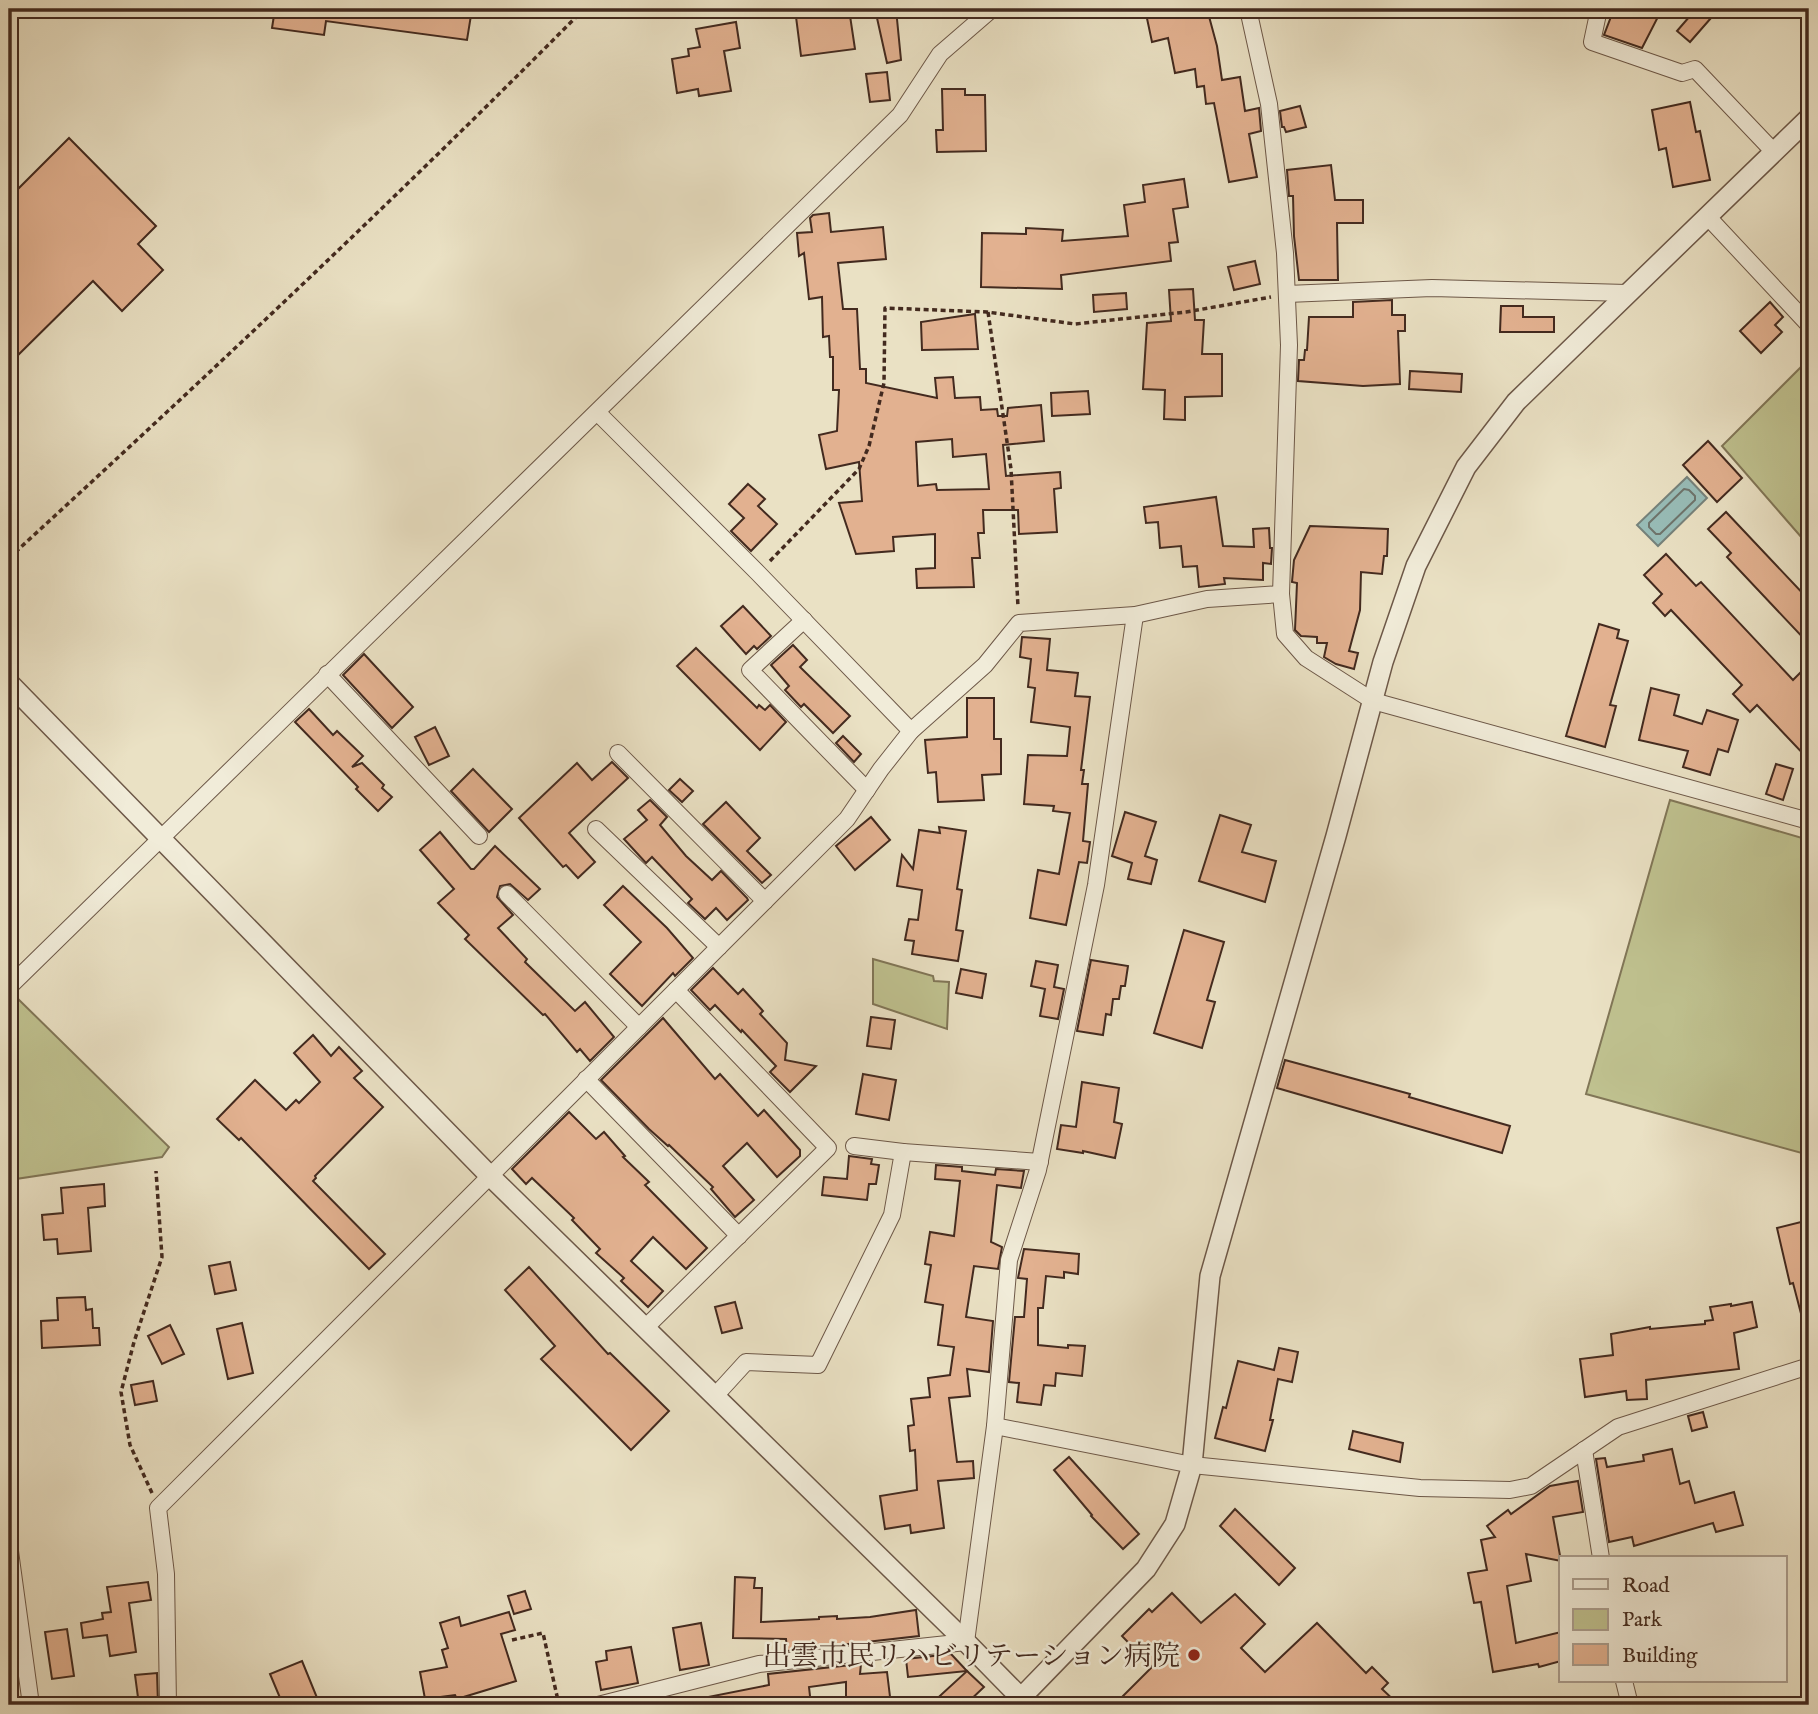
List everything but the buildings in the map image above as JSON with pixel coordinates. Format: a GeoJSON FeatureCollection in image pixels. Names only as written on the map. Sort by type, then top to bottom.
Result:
{"type":"FeatureCollection","features":[{"type":"Feature","properties":{"kind":"street"},"geometry":{"type":"LineString","coordinates":[[9,987],[900,115],[940,54],[992,9]]}},
{"type":"Feature","properties":{"kind":"street"},"geometry":{"type":"LineString","coordinates":[[1248,9],[1269,104],[1286,253],[1288,428],[1281,594],[1285,634],[1306,658],[1373,701],[1809,821]]}},
{"type":"Feature","properties":{"kind":"street"},"geometry":{"type":"LineString","coordinates":[[1599,9],[1592,42],[1682,73],[1695,69],[1773,151]]}},
{"type":"Feature","properties":{"kind":"street"},"geometry":{"type":"LineString","coordinates":[[9,683],[489,1176],[967,1642],[1021,1703],[1146,1569],[1175,1524],[1192,1465],[1210,1276],[1383,662],[1416,566],[1466,467],[1516,402],[1809,118]]}},
{"type":"Feature","properties":{"kind":"street"},"geometry":{"type":"LineString","coordinates":[[1707,216],[1809,325]]}},
{"type":"Feature","properties":{"kind":"street"},"geometry":{"type":"LineString","coordinates":[[1287,294],[1432,288],[1627,293]]}},
{"type":"Feature","properties":{"kind":"street"},"geometry":{"type":"LineString","coordinates":[[597,413],[758,573],[911,732]]}},
{"type":"Feature","properties":{"kind":"street"},"geometry":{"type":"LineString","coordinates":[[168,1705],[166,1574],[158,1508],[847,819],[911,732],[985,665],[1018,623],[1135,615],[1207,599],[1281,594]]}},
{"type":"Feature","properties":{"kind":"street"},"geometry":{"type":"LineString","coordinates":[[967,1642],[995,1426],[1009,1260],[1040,1162],[1096,885],[1135,615]]}},
{"type":"Feature","properties":{"kind":"street"},"geometry":{"type":"LineString","coordinates":[[804,620],[750,670],[867,790]]}},
{"type":"Feature","properties":{"kind":"street"},"geometry":{"type":"LineString","coordinates":[[327,674],[479,836]]}},
{"type":"Feature","properties":{"kind":"street"},"geometry":{"type":"LineString","coordinates":[[618,752],[765,901]]}},
{"type":"Feature","properties":{"kind":"street"},"geometry":{"type":"LineString","coordinates":[[596,830],[719,947]]}},
{"type":"Feature","properties":{"kind":"street"},"geometry":{"type":"LineString","coordinates":[[507,894],[639,1027]]}},
{"type":"Feature","properties":{"kind":"street"},"geometry":{"type":"LineString","coordinates":[[645,1328],[828,1147],[676,990]]}},
{"type":"Feature","properties":{"kind":"street"},"geometry":{"type":"LineString","coordinates":[[586,1079],[739,1236]]}},
{"type":"Feature","properties":{"kind":"street"},"geometry":{"type":"LineString","coordinates":[[854,1146],[1040,1162]]}},
{"type":"Feature","properties":{"kind":"street"},"geometry":{"type":"LineString","coordinates":[[715,1396],[746,1362],[818,1366],[892,1215],[903,1152]]}},
{"type":"Feature","properties":{"kind":"street"},"geometry":{"type":"LineString","coordinates":[[995,1426],[1192,1465],[1420,1488],[1510,1490],[1531,1486],[1618,1427],[1809,1366]]}},
{"type":"Feature","properties":{"kind":"street"},"geometry":{"type":"LineString","coordinates":[[1584,1450],[1601,1556]]}},
{"type":"Feature","properties":{"kind":"street"},"geometry":{"type":"LineString","coordinates":[[9,1544],[31,1705]]}},
{"type":"Feature","properties":{"kind":"street"},"geometry":{"type":"LineString","coordinates":[[598,1705],[759,1664],[967,1642]]}},
{"type":"Feature","properties":{"kind":"street"},"geometry":{"type":"LineString","coordinates":[[1625,1682],[1630,1705]]}},
{"type":"Feature","properties":{"kind":"path"},"geometry":{"type":"LineString","coordinates":[[9,558],[193,390],[584,9]]}},
{"type":"Feature","properties":{"kind":"path"},"geometry":{"type":"LineString","coordinates":[[758,573],[859,469],[869,446],[884,383],[885,308],[988,312],[1075,324],[1186,312],[1287,294]]}},
{"type":"Feature","properties":{"kind":"path"},"geometry":{"type":"LineString","coordinates":[[988,312],[1011,469],[1018,623]]}},
{"type":"Feature","properties":{"kind":"path"},"geometry":{"type":"LineString","coordinates":[[156,1171],[162,1257],[121,1392],[130,1445],[158,1508]]}},
{"type":"Feature","properties":{"kind":"path"},"geometry":{"type":"LineString","coordinates":[[512,1640],[543,1633],[559,1705]]}},
{"type":"Feature","properties":{"kind":"path"},"geometry":{"type":"LineString","coordinates":[[449,1705],[464,1700],[469,1705]]}},
{"type":"Feature","properties":{"kind":"green space"},"geometry":{"type":"Polygon","coordinates":[[[1809,359],[1809,546],[1722,446],[1809,359]]]}},
{"type":"Feature","properties":{"kind":"green space"},"geometry":{"type":"Polygon","coordinates":[[[1670,800],[1809,840],[1809,1155],[1586,1094],[1670,800]]]}},
{"type":"Feature","properties":{"kind":"green space"},"geometry":{"type":"Polygon","coordinates":[[[873,959],[933,976],[934,981],[949,982],[947,1029],[873,1004],[873,959]]]}},
{"type":"Feature","properties":{"kind":"green space"},"geometry":{"type":"Polygon","coordinates":[[[12,993],[169,1147],[162,1157],[9,1180],[9,997],[12,993]]]}},
{"type":"Feature","properties":{"kind":"water"},"geometry":{"type":"Polygon","coordinates":[[[1687,477],[1707,498],[1658,546],[1637,525],[1687,477]]]}},
{"type":"Feature","properties":{"kind":"place","name":"出雲市民リハビリテーション病院"},"geometry":{"type":"Point","coordinates":[1194,1655]}}]}
